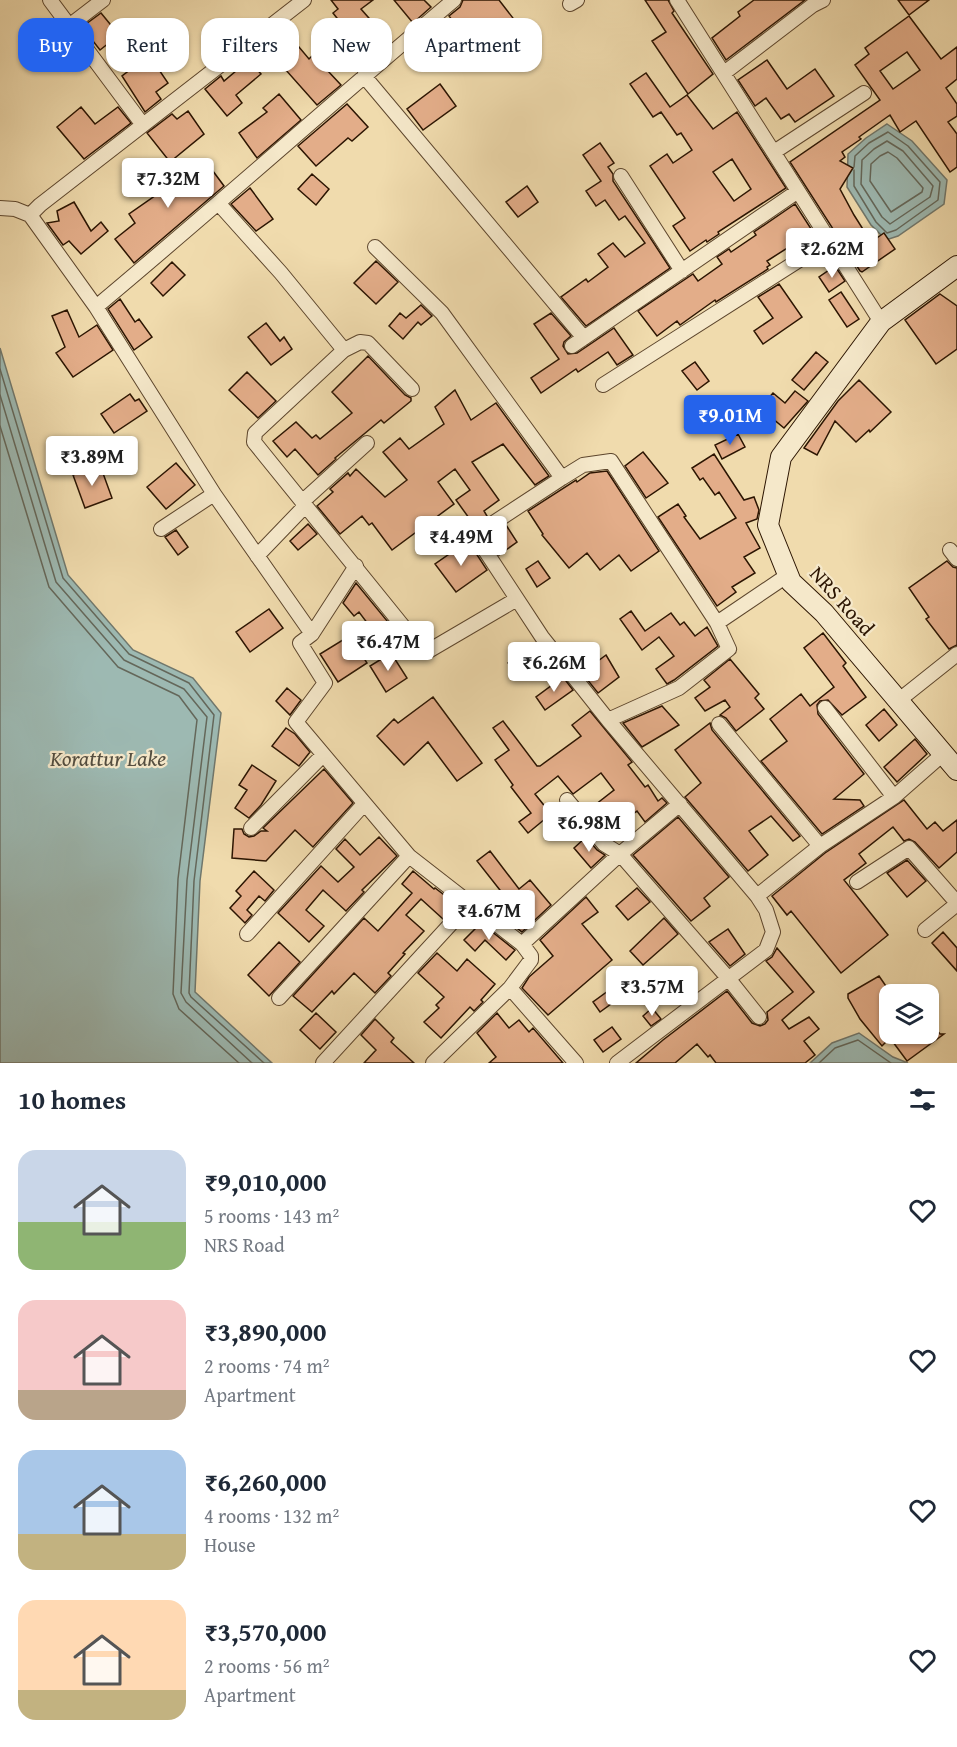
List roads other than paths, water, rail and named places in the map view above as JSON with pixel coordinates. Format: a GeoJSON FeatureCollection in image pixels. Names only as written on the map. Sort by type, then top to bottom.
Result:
{"type":"FeatureCollection","features":[{"type":"Feature","properties":{"kind":"street"},"geometry":{"type":"LineString","coordinates":[[50,0],[63,18]]}},
{"type":"Feature","properties":{"kind":"street"},"geometry":{"type":"LineString","coordinates":[[79,18],[103,0]]}},
{"type":"Feature","properties":{"kind":"street"},"geometry":{"type":"LineString","coordinates":[[30,215],[304,0]]}},
{"type":"Feature","properties":{"kind":"street"},"geometry":{"type":"LineString","coordinates":[[96,307],[219,204],[454,0]]}},
{"type":"Feature","properties":{"kind":"street"},"geometry":{"type":"LineString","coordinates":[[677,0],[880,322]]}},
{"type":"Feature","properties":{"kind":"street"},"geometry":{"type":"LineString","coordinates":[[724,73],[813,5],[823,0]]}},
{"type":"Feature","properties":{"kind":"street"},"geometry":{"type":"LineString","coordinates":[[94,59],[143,125]]}},
{"type":"Feature","properties":{"kind":"street"},"geometry":{"type":"LineString","coordinates":[[364,76],[584,338]]}},
{"type":"Feature","properties":{"kind":"street"},"geometry":{"type":"LineString","coordinates":[[774,152],[864,93]]}},
{"type":"Feature","properties":{"kind":"street"},"geometry":{"type":"LineString","coordinates":[[621,176],[682,271]]}},
{"type":"Feature","properties":{"kind":"street"},"geometry":{"type":"LineString","coordinates":[[572,346],[798,191]]}},
{"type":"Feature","properties":{"kind":"street"},"geometry":{"type":"LineString","coordinates":[[219,204],[281,273],[344,350]]}},
{"type":"Feature","properties":{"kind":"street"},"geometry":{"type":"LineString","coordinates":[[0,208],[15,209],[30,215],[96,307],[214,494],[312,634]]}},
{"type":"Feature","properties":{"kind":"street"},"geometry":{"type":"LineString","coordinates":[[603,385],[829,241]]}},
{"type":"Feature","properties":{"kind":"street"},"geometry":{"type":"LineString","coordinates":[[375,247],[442,312],[562,478]]}},
{"type":"Feature","properties":{"kind":"street","name":"NRS Road"},"geometry":{"type":"LineString","coordinates":[[957,266],[880,322],[781,457],[768,525],[791,582],[824,613],[957,770]]}},
{"type":"Feature","properties":{"kind":"street"},"geometry":{"type":"LineString","coordinates":[[412,388],[364,341],[355,344],[344,350],[254,436],[254,442],[421,648],[426,651],[517,599]]}},
{"type":"Feature","properties":{"kind":"street"},"geometry":{"type":"LineString","coordinates":[[257,556],[305,503],[367,443]]}},
{"type":"Feature","properties":{"kind":"street"},"geometry":{"type":"LineString","coordinates":[[608,720],[679,688],[729,649],[717,623],[611,461],[583,465],[475,535],[542,637],[608,720],[757,896],[766,910],[773,932],[766,950],[617,1063]]}},
{"type":"Feature","properties":{"kind":"street"},"geometry":{"type":"LineString","coordinates":[[161,529],[214,494]]}},
{"type":"Feature","properties":{"kind":"street"},"geometry":{"type":"LineString","coordinates":[[356,566],[312,634],[300,643],[326,683],[296,722],[408,856],[522,944],[530,953],[531,960],[510,988],[433,1063]]}},
{"type":"Feature","properties":{"kind":"street"},"geometry":{"type":"LineString","coordinates":[[717,623],[788,575]]}},
{"type":"Feature","properties":{"kind":"street"},"geometry":{"type":"LineString","coordinates":[[898,701],[957,654]]}},
{"type":"Feature","properties":{"kind":"street"},"geometry":{"type":"LineString","coordinates":[[825,708],[894,797]]}},
{"type":"Feature","properties":{"kind":"street"},"geometry":{"type":"LineString","coordinates":[[719,724],[820,846]]}},
{"type":"Feature","properties":{"kind":"street"},"geometry":{"type":"LineString","coordinates":[[757,896],[820,846],[894,797],[943,754]]}},
{"type":"Feature","properties":{"kind":"street"},"geometry":{"type":"LineString","coordinates":[[251,828],[323,755]]}},
{"type":"Feature","properties":{"kind":"street"},"geometry":{"type":"LineString","coordinates":[[567,800],[604,844],[620,854],[759,1017]]}},
{"type":"Feature","properties":{"kind":"street"},"geometry":{"type":"LineString","coordinates":[[247,934],[364,804]]}},
{"type":"Feature","properties":{"kind":"street"},"geometry":{"type":"LineString","coordinates":[[522,944],[620,854],[680,804]]}},
{"type":"Feature","properties":{"kind":"street"},"geometry":{"type":"LineString","coordinates":[[857,882],[909,848],[957,903],[925,930]]}},
{"type":"Feature","properties":{"kind":"street"},"geometry":{"type":"LineString","coordinates":[[279,998],[408,856]]}},
{"type":"Feature","properties":{"kind":"street"},"geometry":{"type":"LineString","coordinates":[[323,1063],[470,903]]}},
{"type":"Feature","properties":{"kind":"street"},"geometry":{"type":"LineString","coordinates":[[510,988],[576,1063]]}},
{"type":"Feature","properties":{"kind":"water"},"geometry":{"type":"Polygon","coordinates":[[[887,124],[912,141],[947,180],[944,204],[898,236],[886,240],[871,225],[847,187],[848,154],[887,124]]]}},
{"type":"Feature","properties":{"kind":"water","name":"Korattur Lake"},"geometry":{"type":"Polygon","coordinates":[[[0,348],[68,575],[133,650],[193,678],[221,713],[200,881],[195,992],[272,1063],[0,1063],[0,348]]]}},
{"type":"Feature","properties":{"kind":"water"},"geometry":{"type":"Polygon","coordinates":[[[859,1033],[893,1057],[908,1063],[810,1063],[832,1043],[859,1033]]]}}]}
